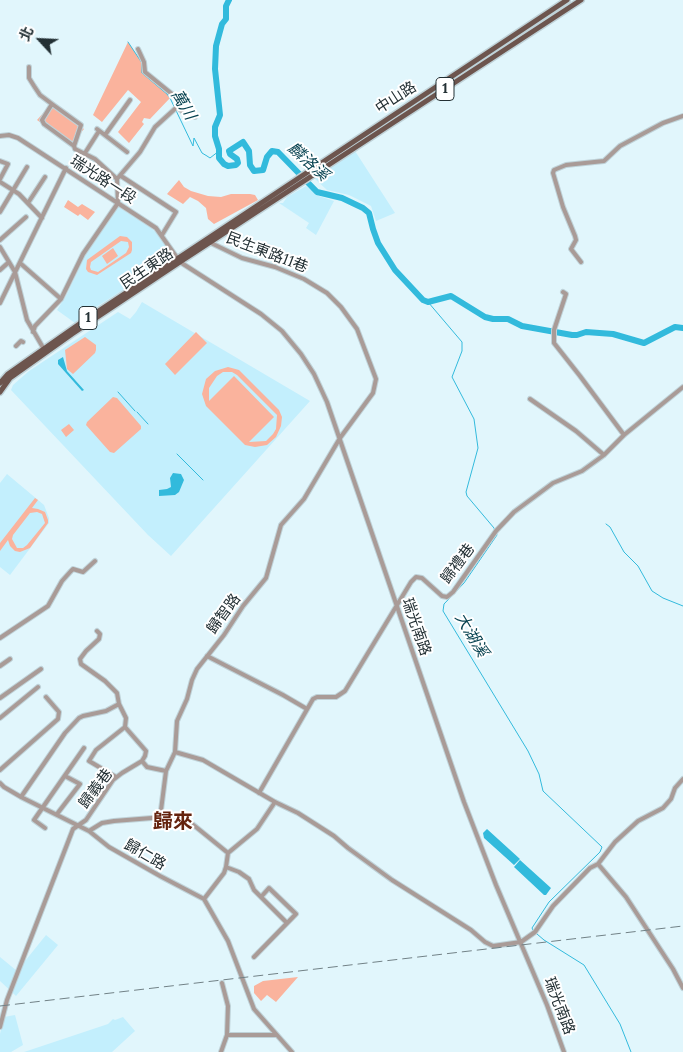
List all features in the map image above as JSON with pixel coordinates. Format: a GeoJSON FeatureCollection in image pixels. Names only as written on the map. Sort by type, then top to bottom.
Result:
{"type":"FeatureCollection","features":[{"type":"Feature","properties":{"kind":"main road","name":"中山路"},"geometry":{"type":"LineString","coordinates":[[291,186],[567,0]]}},
{"type":"Feature","properties":{"kind":"main road"},"geometry":{"type":"LineString","coordinates":[[567,0],[570,7]]}},
{"type":"Feature","properties":{"kind":"main road","name":"中山路"},"geometry":{"type":"LineString","coordinates":[[306,176],[581,0]]}},
{"type":"Feature","properties":{"kind":"main road"},"geometry":{"type":"LineString","coordinates":[[524,29],[528,35]]}},
{"type":"Feature","properties":{"kind":"main road","name":"民生東路"},"geometry":{"type":"LineString","coordinates":[[0,380],[291,186]]}},
{"type":"Feature","properties":{"kind":"main road","name":"民生東路"},"geometry":{"type":"LineString","coordinates":[[10,378],[45,350]]}},
{"type":"Feature","properties":{"kind":"main road","name":"1"},"geometry":{"type":"LineString","coordinates":[[0,392],[10,378]]}},
{"type":"Feature","properties":{"kind":"street"},"geometry":{"type":"LineString","coordinates":[[33,332],[35,326],[61,299],[83,254],[118,203],[119,178],[140,152],[155,126],[177,107],[177,98],[145,72],[144,62],[138,50]]}},
{"type":"Feature","properties":{"kind":"street"},"geometry":{"type":"LineString","coordinates":[[29,67],[29,78],[40,95],[80,125],[74,147]]}},
{"type":"Feature","properties":{"kind":"street"},"geometry":{"type":"LineString","coordinates":[[105,135],[130,100]]}},
{"type":"Feature","properties":{"kind":"street"},"geometry":{"type":"LineString","coordinates":[[52,104],[42,120],[44,124],[119,178],[176,212],[162,235]]}},
{"type":"Feature","properties":{"kind":"street"},"geometry":{"type":"LineString","coordinates":[[177,107],[187,115],[195,117]]}},
{"type":"Feature","properties":{"kind":"street"},"geometry":{"type":"LineString","coordinates":[[581,262],[571,249],[576,240],[563,207],[553,173],[554,170],[566,165],[604,161],[620,146],[663,123],[683,116]]}},
{"type":"Feature","properties":{"kind":"street"},"geometry":{"type":"LineString","coordinates":[[85,153],[98,130],[127,152]]}},
{"type":"Feature","properties":{"kind":"street","name":"瑞光路一段"},"geometry":{"type":"LineString","coordinates":[[0,136],[9,135],[18,138],[156,228],[179,260]]}},
{"type":"Feature","properties":{"kind":"street"},"geometry":{"type":"LineString","coordinates":[[0,161],[8,164],[0,181],[28,203],[42,218]]}},
{"type":"Feature","properties":{"kind":"street"},"geometry":{"type":"LineString","coordinates":[[0,212],[28,167]]}},
{"type":"Feature","properties":{"kind":"street"},"geometry":{"type":"LineString","coordinates":[[0,303],[66,168]]}},
{"type":"Feature","properties":{"kind":"street"},"geometry":{"type":"LineString","coordinates":[[28,203],[45,177]]}},
{"type":"Feature","properties":{"kind":"street"},"geometry":{"type":"LineString","coordinates":[[0,240],[26,217]]}},
{"type":"Feature","properties":{"kind":"street","name":"民生東路11巷"},"geometry":{"type":"LineString","coordinates":[[208,241],[242,258],[275,267],[304,278],[332,297],[353,324],[376,379],[373,393],[340,438]]}},
{"type":"Feature","properties":{"kind":"street"},"geometry":{"type":"LineString","coordinates":[[0,246],[15,272],[27,320],[45,350]]}},
{"type":"Feature","properties":{"kind":"street","name":"瑞光南路"},"geometry":{"type":"LineString","coordinates":[[179,260],[261,314],[282,332],[301,354],[314,374],[327,402],[340,438],[464,802],[564,1052]]}},
{"type":"Feature","properties":{"kind":"street"},"geometry":{"type":"LineString","coordinates":[[0,270],[9,262]]}},
{"type":"Feature","properties":{"kind":"street"},"geometry":{"type":"LineString","coordinates":[[20,263],[61,299]]}},
{"type":"Feature","properties":{"kind":"street"},"geometry":{"type":"LineString","coordinates":[[562,292],[566,294],[554,330],[554,343],[624,436]]}},
{"type":"Feature","properties":{"kind":"street"},"geometry":{"type":"LineString","coordinates":[[16,346],[20,341],[23,342]]}},
{"type":"Feature","properties":{"kind":"street","name":"民生東路"},"geometry":{"type":"LineString","coordinates":[[0,380],[10,378]]}},
{"type":"Feature","properties":{"kind":"street","name":"歸禮巷"},"geometry":{"type":"LineString","coordinates":[[259,793],[315,697],[336,697],[345,691],[411,582],[416,578],[422,578],[442,596],[447,597],[453,592],[496,531],[514,512],[553,483],[582,471],[604,455],[683,387]]}},
{"type":"Feature","properties":{"kind":"street"},"geometry":{"type":"LineString","coordinates":[[530,399],[576,431],[604,455]]}},
{"type":"Feature","properties":{"kind":"street","name":"歸智路"},"geometry":{"type":"LineString","coordinates":[[160,818],[166,771],[175,752],[177,721],[197,669],[266,578],[281,525],[304,500],[340,438]]}},
{"type":"Feature","properties":{"kind":"street"},"geometry":{"type":"LineString","coordinates":[[0,638],[48,606],[70,571],[74,569],[83,572],[95,561]]}},
{"type":"Feature","properties":{"kind":"street"},"geometry":{"type":"LineString","coordinates":[[97,631],[100,634],[99,639],[80,659],[81,664],[118,693],[119,704],[126,718],[125,727],[96,750],[90,761],[116,777]]}},
{"type":"Feature","properties":{"kind":"street"},"geometry":{"type":"LineString","coordinates":[[207,656],[307,709]]}},
{"type":"Feature","properties":{"kind":"street"},"geometry":{"type":"LineString","coordinates":[[0,666],[10,659]]}},
{"type":"Feature","properties":{"kind":"street"},"geometry":{"type":"LineString","coordinates":[[0,698],[41,669]]}},
{"type":"Feature","properties":{"kind":"street"},"geometry":{"type":"LineString","coordinates":[[0,718],[38,687]]}},
{"type":"Feature","properties":{"kind":"street"},"geometry":{"type":"LineString","coordinates":[[0,770],[58,719],[59,712],[46,697]]}},
{"type":"Feature","properties":{"kind":"street"},"geometry":{"type":"LineString","coordinates":[[21,797],[65,733],[80,718],[106,711],[119,704]]}},
{"type":"Feature","properties":{"kind":"street"},"geometry":{"type":"LineString","coordinates":[[125,727],[146,751],[142,761],[147,767],[166,771]]}},
{"type":"Feature","properties":{"kind":"street"},"geometry":{"type":"LineString","coordinates":[[45,828],[34,820],[84,748]]}},
{"type":"Feature","properties":{"kind":"street"},"geometry":{"type":"LineString","coordinates":[[175,752],[203,760],[275,802],[298,812],[334,836],[392,880],[493,946],[521,942],[535,932],[553,906],[590,868],[598,864],[615,842],[635,823],[663,808],[683,779]]}},
{"type":"Feature","properties":{"kind":"street","name":"歸義巷"},"geometry":{"type":"LineString","coordinates":[[0,1027],[7,1000],[73,829],[86,820],[116,777],[142,761]]}},
{"type":"Feature","properties":{"kind":"street"},"geometry":{"type":"LineString","coordinates":[[57,814],[80,784],[65,776]]}},
{"type":"Feature","properties":{"kind":"street","name":"歸仁路"},"geometry":{"type":"LineString","coordinates":[[0,783],[21,797],[89,831],[118,852],[204,898]]}},
{"type":"Feature","properties":{"kind":"street"},"geometry":{"type":"LineString","coordinates":[[0,791],[4,787]]}},
{"type":"Feature","properties":{"kind":"street"},"geometry":{"type":"LineString","coordinates":[[275,802],[257,829],[228,853],[226,867],[204,898],[228,941],[243,979],[248,998],[254,1009],[292,1052]]}},
{"type":"Feature","properties":{"kind":"street","name":"歸義巷"},"geometry":{"type":"LineString","coordinates":[[89,831],[102,824],[114,821],[177,816],[182,817],[228,853]]}},
{"type":"Feature","properties":{"kind":"street"},"geometry":{"type":"LineString","coordinates":[[598,864],[626,897],[673,969],[683,988]]}},
{"type":"Feature","properties":{"kind":"street"},"geometry":{"type":"LineString","coordinates":[[226,867],[239,872],[249,879],[254,890],[287,923]]}},
{"type":"Feature","properties":{"kind":"street"},"geometry":{"type":"LineString","coordinates":[[254,956],[296,914],[269,888],[261,897]]}},
{"type":"Feature","properties":{"kind":"street"},"geometry":{"type":"LineString","coordinates":[[219,1051],[227,1035],[228,1006],[222,984]]}},
{"type":"Feature","properties":{"kind":"street"},"geometry":{"type":"LineString","coordinates":[[227,1035],[276,1036]]}},
{"type":"Feature","properties":{"kind":"shaded area"},"geometry":{"type":"Polygon","coordinates":[[[128,42],[142,63],[142,73],[170,98],[150,119],[144,118],[142,122],[144,124],[129,143],[118,132],[141,102],[128,90],[102,122],[93,115],[128,42]]]}},
{"type":"Feature","properties":{"kind":"shaded area"},"geometry":{"type":"Polygon","coordinates":[[[52,103],[84,129],[71,145],[37,120],[52,103]]]}},
{"type":"Feature","properties":{"kind":"shaded area"},"geometry":{"type":"Polygon","coordinates":[[[355,151],[395,213],[376,221],[371,206],[349,195],[327,190],[314,178],[355,151]]]}},
{"type":"Feature","properties":{"kind":"shaded area"},"geometry":{"type":"Polygon","coordinates":[[[179,180],[184,187],[191,191],[208,196],[221,197],[231,194],[250,194],[255,195],[258,200],[214,224],[208,219],[206,208],[198,201],[190,197],[183,204],[167,194],[179,180]]]}},
{"type":"Feature","properties":{"kind":"shaded area"},"geometry":{"type":"Polygon","coordinates":[[[306,186],[319,196],[334,201],[316,235],[306,228],[309,223],[279,203],[283,203],[287,197],[306,186]]]}},
{"type":"Feature","properties":{"kind":"shaded area"},"geometry":{"type":"Polygon","coordinates":[[[68,200],[78,207],[82,204],[95,212],[88,220],[80,214],[78,216],[64,207],[68,200]]]}},
{"type":"Feature","properties":{"kind":"shaded area"},"geometry":{"type":"Polygon","coordinates":[[[117,206],[150,227],[159,235],[174,256],[169,256],[145,276],[82,316],[75,323],[57,310],[67,294],[85,255],[117,206]]]}},
{"type":"Feature","properties":{"kind":"shaded area"},"geometry":{"type":"Polygon","coordinates":[[[120,236],[127,237],[132,242],[131,253],[97,275],[88,272],[86,269],[87,260],[120,236]],[[121,241],[91,262],[91,270],[98,272],[126,253],[129,247],[128,242],[121,241]]]}},
{"type":"Feature","properties":{"kind":"shaded area"},"geometry":{"type":"Polygon","coordinates":[[[113,248],[118,256],[107,264],[102,256],[113,248]]]}},
{"type":"Feature","properties":{"kind":"shaded area"},"geometry":{"type":"Polygon","coordinates":[[[142,302],[310,401],[171,556],[148,535],[11,390],[13,385],[29,371],[118,312],[130,319],[142,302]]]}},
{"type":"Feature","properties":{"kind":"shaded area"},"geometry":{"type":"Polygon","coordinates":[[[196,332],[207,343],[175,375],[165,364],[196,332]]]}},
{"type":"Feature","properties":{"kind":"shaded area"},"geometry":{"type":"Polygon","coordinates":[[[85,337],[96,345],[96,350],[73,374],[67,369],[65,350],[85,337]]]}},
{"type":"Feature","properties":{"kind":"shaded area"},"geometry":{"type":"Polygon","coordinates":[[[228,367],[239,370],[279,410],[282,417],[281,426],[276,437],[267,445],[255,447],[245,445],[206,406],[202,394],[206,379],[215,371],[228,367]],[[223,372],[217,376],[209,388],[209,401],[234,376],[274,417],[249,442],[266,441],[276,429],[277,415],[232,372],[223,372]]]}},
{"type":"Feature","properties":{"kind":"shaded area"},"geometry":{"type":"Polygon","coordinates":[[[113,397],[117,398],[141,426],[141,429],[114,453],[110,452],[86,425],[113,397]]]}},
{"type":"Feature","properties":{"kind":"shaded area"},"geometry":{"type":"Polygon","coordinates":[[[69,424],[74,430],[66,437],[61,430],[69,424]]]}},
{"type":"Feature","properties":{"kind":"shaded area"},"geometry":{"type":"Polygon","coordinates":[[[7,474],[44,505],[49,518],[49,523],[10,575],[0,567],[0,483],[7,474]]]}},
{"type":"Feature","properties":{"kind":"shaded area"},"geometry":{"type":"Polygon","coordinates":[[[35,498],[38,500],[32,508],[45,512],[48,523],[30,548],[20,552],[15,551],[10,546],[8,540],[0,551],[0,543],[35,498]],[[37,512],[30,513],[13,535],[12,539],[17,548],[23,548],[27,545],[45,523],[42,514],[37,512]]]}},
{"type":"Feature","properties":{"kind":"shaded area"},"geometry":{"type":"Polygon","coordinates":[[[46,935],[58,945],[16,996],[0,981],[0,957],[17,971],[46,935]]]}},
{"type":"Feature","properties":{"kind":"shaded area"},"geometry":{"type":"Polygon","coordinates":[[[298,977],[276,1002],[267,995],[261,1001],[254,993],[254,986],[263,981],[298,977]]]}},
{"type":"Feature","properties":{"kind":"shaded area"},"geometry":{"type":"Polygon","coordinates":[[[15,1015],[23,1045],[11,1052],[0,1052],[0,1034],[4,1017],[15,1015]]]}},
{"type":"Feature","properties":{"kind":"shaded area"},"geometry":{"type":"Polygon","coordinates":[[[123,1017],[135,1031],[112,1052],[24,1052],[108,1024],[113,1019],[123,1017]]]}},
{"type":"Feature","properties":{"kind":"water"},"geometry":{"type":"Polygon","coordinates":[[[63,357],[67,371],[84,390],[82,391],[58,364],[58,360],[63,357]]]}},
{"type":"Feature","properties":{"kind":"water"},"geometry":{"type":"Polygon","coordinates":[[[173,473],[181,474],[184,480],[179,492],[175,495],[159,496],[159,490],[171,487],[170,478],[173,473]]]}},
{"type":"Feature","properties":{"kind":"water"},"geometry":{"type":"Polygon","coordinates":[[[487,829],[520,859],[514,865],[484,838],[483,833],[487,829]]]}},
{"type":"Feature","properties":{"kind":"water"},"geometry":{"type":"Polygon","coordinates":[[[520,860],[551,888],[546,895],[514,867],[520,860]]]}},
{"type":"Feature","properties":{"kind":"waterway","name":"麟洛溪"},"geometry":{"type":"LineString","coordinates":[[229,0],[226,6],[226,19],[222,24],[216,46],[215,69],[220,115],[215,127],[215,136],[219,149],[219,158],[224,164],[228,166],[238,163],[237,159],[229,151],[243,142],[249,151],[250,165],[254,171],[263,170],[267,157],[272,151],[278,152],[317,192],[342,198],[363,208],[369,213],[378,243],[395,270],[423,300],[428,302],[451,296],[485,317],[493,319],[508,319],[522,326],[572,335],[586,332],[613,334],[644,343],[675,327],[683,328]]}},
{"type":"Feature","properties":{"kind":"waterway","name":"萬川"},"geometry":{"type":"LineString","coordinates":[[128,42],[142,63],[142,73],[170,98],[193,146],[194,138],[202,153],[210,158],[219,151]]}},
{"type":"Feature","properties":{"kind":"waterway","name":"大湖溪"},"geometry":{"type":"LineString","coordinates":[[428,302],[462,342],[462,351],[452,377],[474,419],[478,448],[466,492],[467,496],[494,528],[497,535],[464,583],[444,604],[443,611],[528,751],[539,774],[543,791],[602,847],[600,852],[549,902],[532,928],[533,930]]}},
{"type":"Feature","properties":{"kind":"waterway"},"geometry":{"type":"LineString","coordinates":[[118,392],[135,411]]}},
{"type":"Feature","properties":{"kind":"waterway"},"geometry":{"type":"LineString","coordinates":[[137,412],[148,424]]}},
{"type":"Feature","properties":{"kind":"waterway"},"geometry":{"type":"LineString","coordinates":[[177,454],[203,480]]}},
{"type":"Feature","properties":{"kind":"waterway"},"geometry":{"type":"LineString","coordinates":[[606,524],[610,527],[624,552],[638,566],[652,591],[663,598],[683,606]]}},
{"type":"Feature","properties":{"kind":"waterway","name":"大湖溪"},"geometry":{"type":"LineString","coordinates":[[537,934],[584,965],[620,1024],[631,1052]]}},
{"type":"Feature","properties":{"kind":"railway"},"geometry":{"type":"LineString","coordinates":[[0,1006],[683,926]]}},
{"type":"Feature","properties":{"kind":"district","name":"歸來"},"geometry":{"type":"Point","coordinates":[173,822]}}]}
